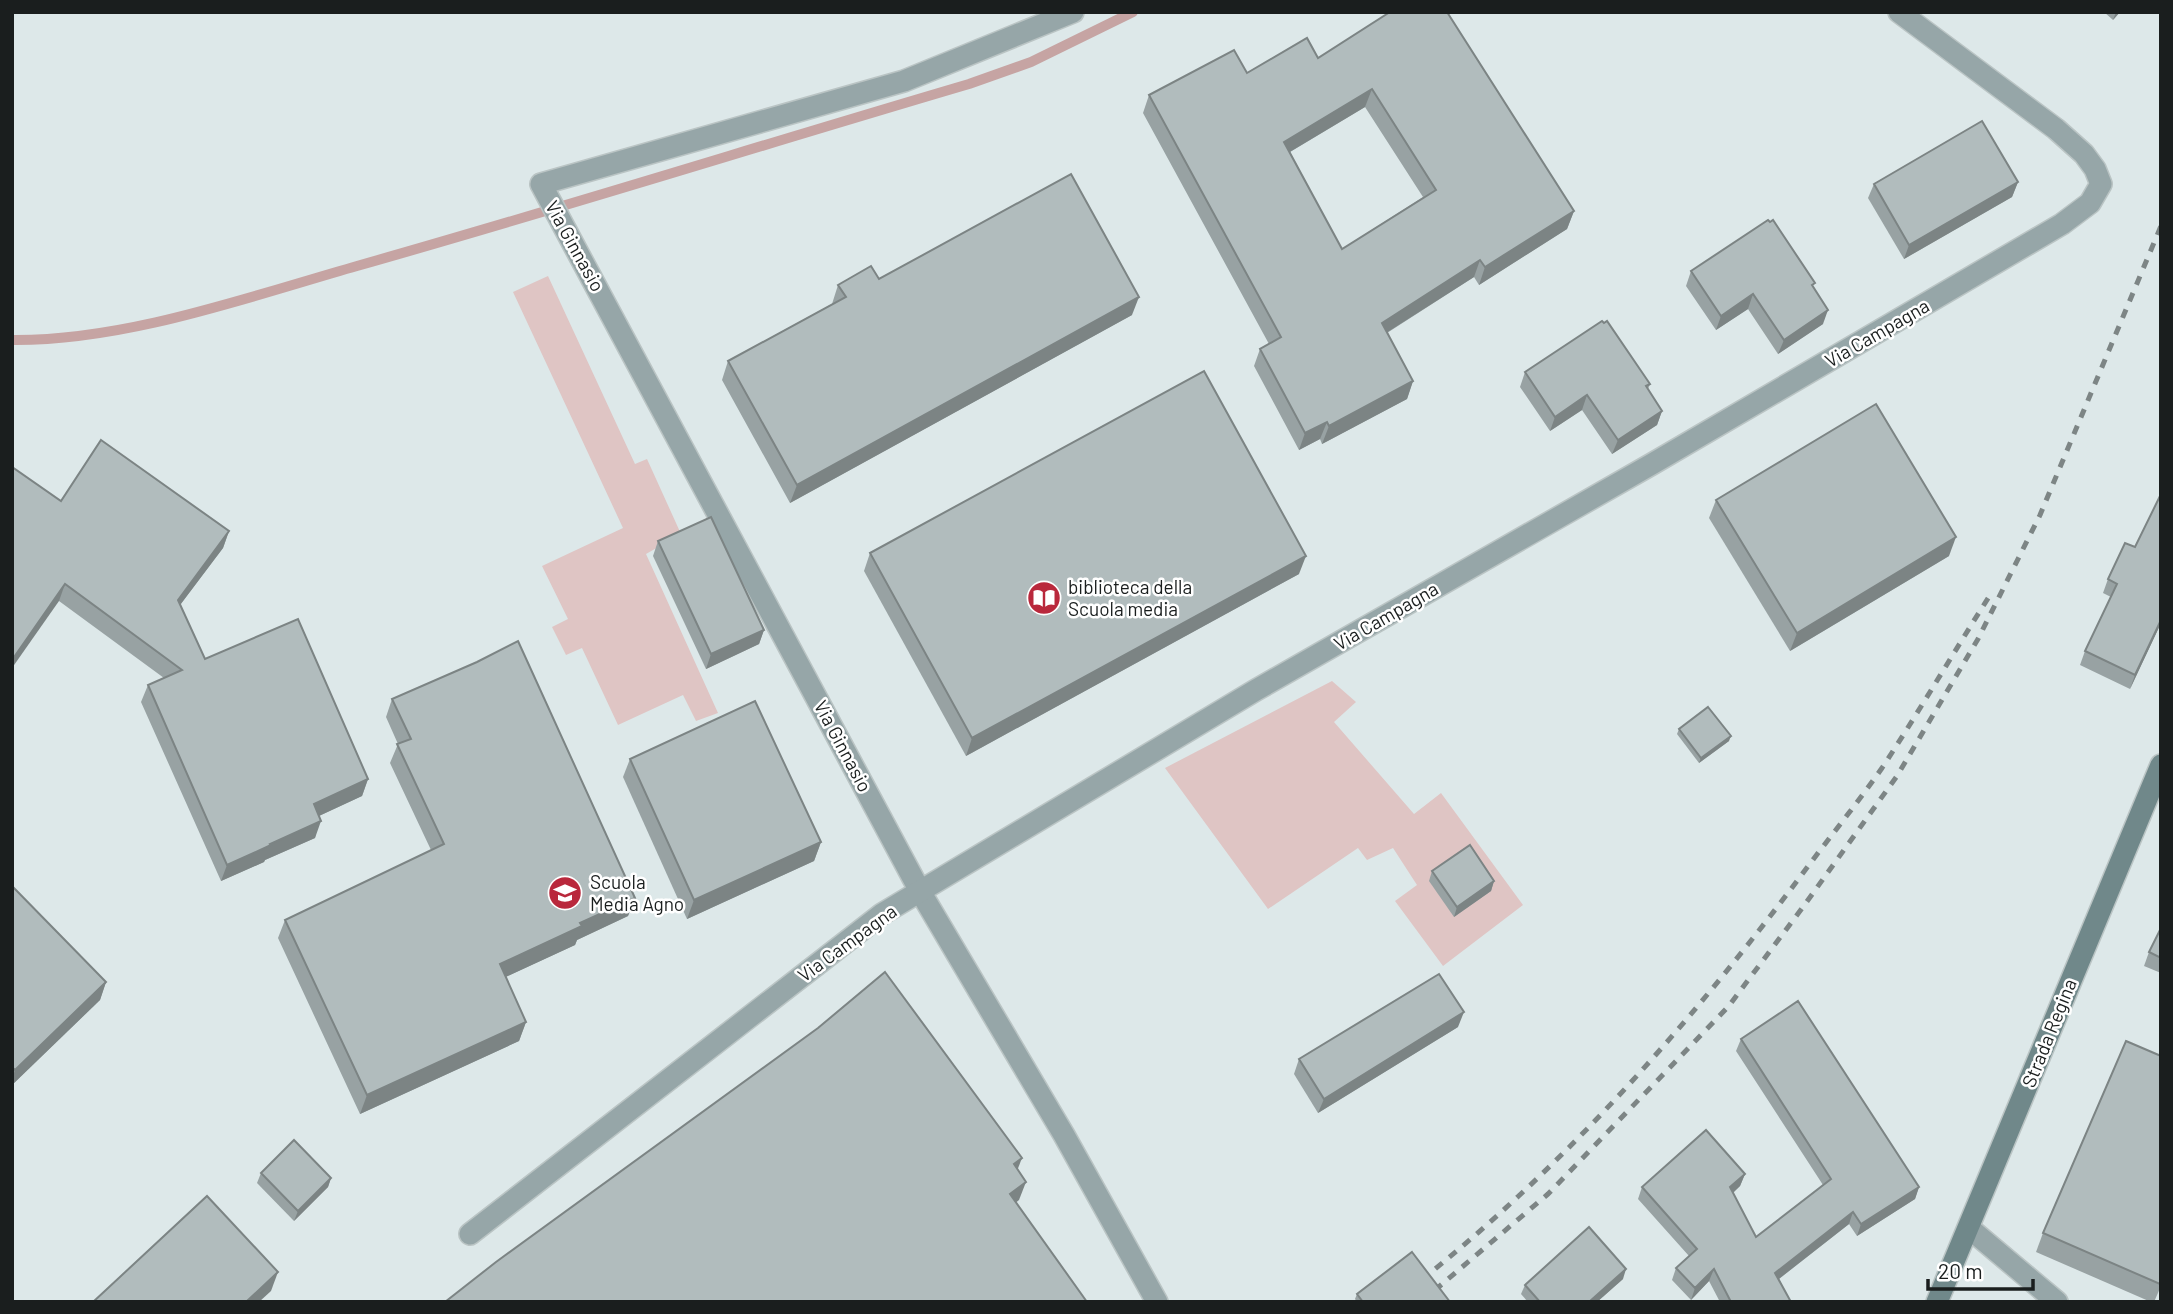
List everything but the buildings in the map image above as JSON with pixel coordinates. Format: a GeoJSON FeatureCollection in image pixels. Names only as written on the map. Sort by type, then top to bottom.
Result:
{"type":"FeatureCollection","features":[{"type":"Feature","properties":{"kind":"main road","name":"Strada Regina"},"geometry":{"type":"LineString","coordinates":[[1937,1302],[2161,765]]}},
{"type":"Feature","properties":{"kind":"street","name":"Via Ginnasio"},"geometry":{"type":"LineString","coordinates":[[1073,12],[904,81],[541,184],[921,893],[1064,1135],[1157,1302]]}},
{"type":"Feature","properties":{"kind":"street","name":"Via Campagna"},"geometry":{"type":"LineString","coordinates":[[470,1234],[882,914],[1256,691],[2062,224],[2090,203],[2101,184],[2095,169],[2084,155],[2056,129],[1899,12]]}},
{"type":"Feature","properties":{"kind":"street"},"geometry":{"type":"LineString","coordinates":[[1969,1228],[2057,1302]]}},
{"type":"Feature","properties":{"kind":"shaded area"},"geometry":{"type":"Polygon","coordinates":[[[548,276],[635,464],[647,459],[681,534],[646,554],[718,713],[696,721],[683,695],[618,725],[582,648],[566,655],[552,627],[568,619],[542,566],[623,528],[513,292],[548,276]]]}},
{"type":"Feature","properties":{"kind":"shaded area"},"geometry":{"type":"Polygon","coordinates":[[[1332,681],[1356,702],[1334,722],[1414,814],[1441,793],[1523,905],[1443,966],[1395,901],[1417,885],[1393,848],[1367,860],[1358,848],[1268,909],[1165,768],[1332,681]]]}},
{"type":"Feature","properties":{"kind":"waterway"},"geometry":{"type":"LineString","coordinates":[[12,340],[99,333],[143,325],[230,303],[434,244],[969,84],[1031,62],[1133,12]]}},
{"type":"Feature","properties":{"kind":"railway"},"geometry":{"type":"LineString","coordinates":[[1421,1302],[1548,1194],[1728,1007],[1897,776],[1978,639],[2040,515],[2161,226]]}},
{"type":"Feature","properties":{"kind":"railway"},"geometry":{"type":"LineString","coordinates":[[1393,1302],[1452,1255],[1564,1153],[1667,1042],[1716,984],[1882,768],[1992,592]]}},
{"type":"Feature","properties":{"kind":"place","name":"biblioteca della Scuola media"},"geometry":{"type":"Point","coordinates":[1044,598]}},
{"type":"Feature","properties":{"kind":"place","name":"Scuola Media Agno"},"geometry":{"type":"Point","coordinates":[565,893]}}]}
